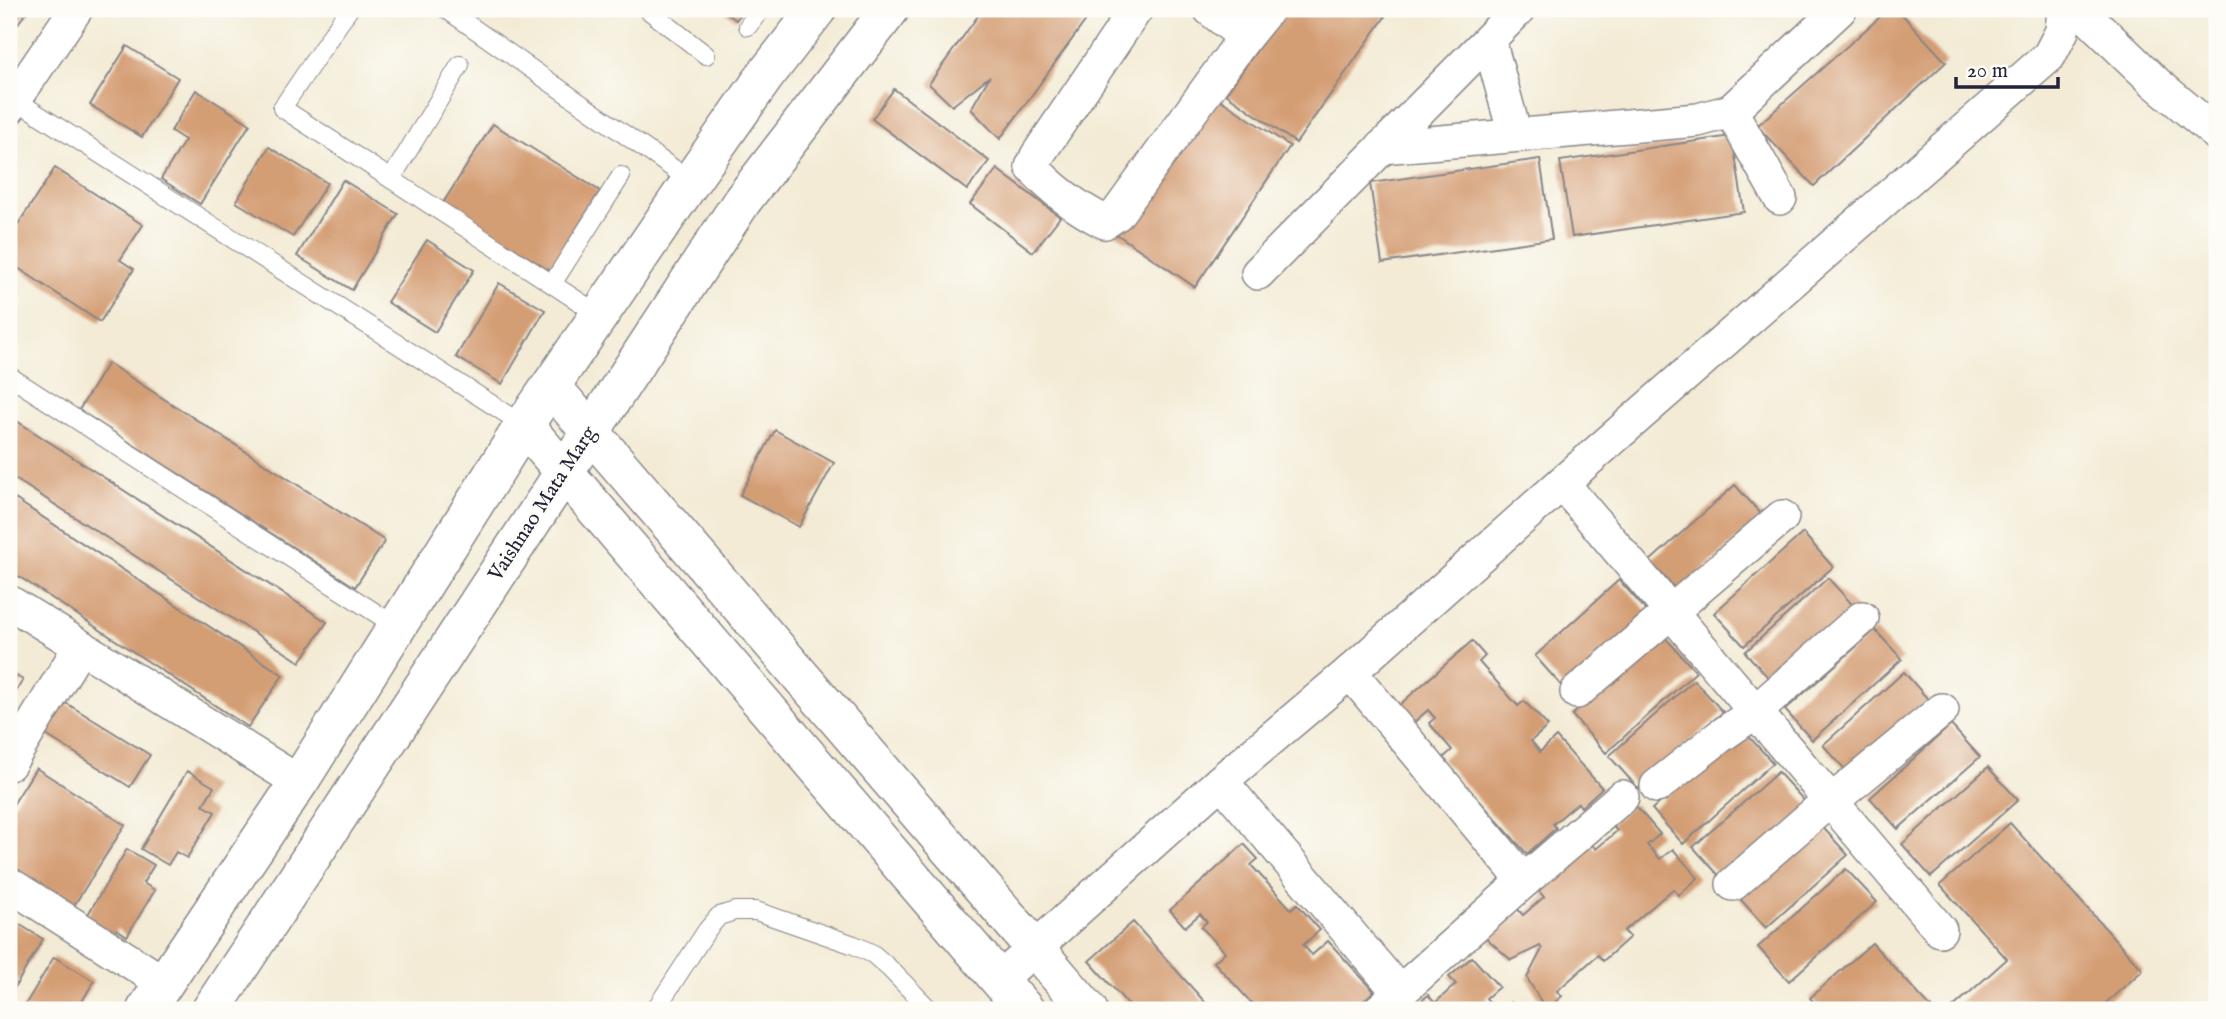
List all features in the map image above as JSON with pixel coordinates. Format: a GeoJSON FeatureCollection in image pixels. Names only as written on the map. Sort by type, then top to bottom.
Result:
{"type":"FeatureCollection","features":[{"type":"Feature","properties":{"kind":"main road"},"geometry":{"type":"LineString","coordinates":[[155,997],[299,782],[524,425],[598,314],[765,76],[817,9]]}},
{"type":"Feature","properties":{"kind":"main road","name":"Vaishnao Mata Marg"},"geometry":{"type":"LineString","coordinates":[[211,1010],[742,201],[890,9]]}},
{"type":"Feature","properties":{"kind":"main road"},"geometry":{"type":"LineString","coordinates":[[551,386],[1088,1010]]}},
{"type":"Feature","properties":{"kind":"main road"},"geometry":{"type":"LineString","coordinates":[[524,425],[1026,1010]]}},
{"type":"Feature","properties":{"kind":"street"},"geometry":{"type":"LineString","coordinates":[[12,104],[76,9]]}},
{"type":"Feature","properties":{"kind":"street"},"geometry":{"type":"LineString","coordinates":[[1136,9],[1032,167],[1091,215],[1105,222],[1117,214],[1268,9]]}},
{"type":"Feature","properties":{"kind":"street"},"geometry":{"type":"LineString","coordinates":[[1210,9],[1245,37]]}},
{"type":"Feature","properties":{"kind":"street"},"geometry":{"type":"LineString","coordinates":[[1258,273],[1519,9]]}},
{"type":"Feature","properties":{"kind":"street"},"geometry":{"type":"LineString","coordinates":[[1382,147],[1698,120],[1731,111],[1840,9]]}},
{"type":"Feature","properties":{"kind":"street"},"geometry":{"type":"LineString","coordinates":[[999,980],[1220,781],[1350,672],[2049,56],[2062,31],[2064,9]]}},
{"type":"Feature","properties":{"kind":"street"},"geometry":{"type":"LineString","coordinates":[[2079,9],[2155,83],[2217,134]]}},
{"type":"Feature","properties":{"kind":"street"},"geometry":{"type":"LineString","coordinates":[[1489,40],[1515,135]]}},
{"type":"Feature","properties":{"kind":"street"},"geometry":{"type":"LineString","coordinates":[[1731,111],[1780,198]]}},
{"type":"Feature","properties":{"kind":"street"},"geometry":{"type":"LineString","coordinates":[[1562,483],[1940,930]]}},
{"type":"Feature","properties":{"kind":"street"},"geometry":{"type":"LineString","coordinates":[[1577,692],[1782,517]]}},
{"type":"Feature","properties":{"kind":"street"},"geometry":{"type":"LineString","coordinates":[[9,602],[299,782]]}},
{"type":"Feature","properties":{"kind":"street"},"geometry":{"type":"LineString","coordinates":[[1657,786],[1718,737],[1755,712],[1861,618]]}},
{"type":"Feature","properties":{"kind":"street"},"geometry":{"type":"LineString","coordinates":[[9,764],[80,647]]}},
{"type":"Feature","properties":{"kind":"street"},"geometry":{"type":"LineString","coordinates":[[1350,672],[1524,881]]}},
{"type":"Feature","properties":{"kind":"street"},"geometry":{"type":"LineString","coordinates":[[1733,884],[1830,800],[1942,710]]}},
{"type":"Feature","properties":{"kind":"street"},"geometry":{"type":"LineString","coordinates":[[1220,781],[1390,1001],[1622,797]]}},
{"type":"Feature","properties":{"kind":"street"},"geometry":{"type":"LineString","coordinates":[[9,884],[155,997]]}},
{"type":"Feature","properties":{"kind":"lane"},"geometry":{"type":"LineString","coordinates":[[349,9],[282,108],[598,314]]}},
{"type":"Feature","properties":{"kind":"lane"},"geometry":{"type":"LineString","coordinates":[[446,9],[691,181]]}},
{"type":"Feature","properties":{"kind":"lane"},"geometry":{"type":"LineString","coordinates":[[647,9],[706,55]]}},
{"type":"Feature","properties":{"kind":"lane"},"geometry":{"type":"LineString","coordinates":[[748,26],[761,9]]}},
{"type":"Feature","properties":{"kind":"lane"},"geometry":{"type":"LineString","coordinates":[[391,179],[460,65]]}},
{"type":"Feature","properties":{"kind":"lane"},"geometry":{"type":"LineString","coordinates":[[12,104],[524,425]]}},
{"type":"Feature","properties":{"kind":"lane"},"geometry":{"type":"LineString","coordinates":[[552,284],[621,176]]}},
{"type":"Feature","properties":{"kind":"lane"},"geometry":{"type":"LineString","coordinates":[[9,376],[396,626]]}},
{"type":"Feature","properties":{"kind":"lane"},"geometry":{"type":"LineString","coordinates":[[656,1010],[707,929],[719,916],[735,911],[756,911],[873,954],[930,1010]]}},
{"type":"Feature","properties":{"kind":"building"},"geometry":{"type":"Polygon","coordinates":[[[9,9],[29,9],[9,35],[9,9]]]}},
{"type":"Feature","properties":{"kind":"building"},"geometry":{"type":"Polygon","coordinates":[[[721,9],[744,9],[736,20],[721,9]]]}},
{"type":"Feature","properties":{"kind":"building"},"geometry":{"type":"Polygon","coordinates":[[[983,9],[1094,9],[1000,139],[971,109],[990,76],[952,106],[929,84],[983,9]]]}},
{"type":"Feature","properties":{"kind":"building"},"geometry":{"type":"Polygon","coordinates":[[[1286,9],[1374,9],[1385,17],[1296,143],[1226,94],[1286,9]]]}},
{"type":"Feature","properties":{"kind":"building"},"geometry":{"type":"Polygon","coordinates":[[[1889,9],[1897,9],[1946,62],[1814,186],[1757,126],[1889,9]]]}},
{"type":"Feature","properties":{"kind":"building"},"geometry":{"type":"Polygon","coordinates":[[[127,46],[178,78],[142,137],[90,105],[127,46]]]}},
{"type":"Feature","properties":{"kind":"building"},"geometry":{"type":"Polygon","coordinates":[[[894,89],[989,161],[967,190],[872,119],[894,89]]]}},
{"type":"Feature","properties":{"kind":"building"},"geometry":{"type":"Polygon","coordinates":[[[196,90],[250,124],[200,204],[161,179],[185,140],[171,131],[196,90]]]}},
{"type":"Feature","properties":{"kind":"building"},"geometry":{"type":"Polygon","coordinates":[[[1210,93],[1290,146],[1195,287],[1115,233],[1210,93]]]}},
{"type":"Feature","properties":{"kind":"building"},"geometry":{"type":"Polygon","coordinates":[[[493,124],[600,191],[550,271],[443,203],[493,124]]]}},
{"type":"Feature","properties":{"kind":"building"},"geometry":{"type":"Polygon","coordinates":[[[1732,136],[1744,212],[1572,237],[1560,161],[1732,136]]]}},
{"type":"Feature","properties":{"kind":"building"},"geometry":{"type":"Polygon","coordinates":[[[269,147],[327,183],[293,237],[236,202],[269,147]]]}},
{"type":"Feature","properties":{"kind":"building"},"geometry":{"type":"Polygon","coordinates":[[[1540,159],[1552,239],[1382,263],[1370,183],[1540,159]]]}},
{"type":"Feature","properties":{"kind":"building"},"geometry":{"type":"Polygon","coordinates":[[[55,168],[143,225],[120,260],[134,269],[100,322],[9,262],[9,238],[55,168]]]}},
{"type":"Feature","properties":{"kind":"building"},"geometry":{"type":"Polygon","coordinates":[[[997,169],[1060,217],[1033,252],[970,204],[997,169]]]}},
{"type":"Feature","properties":{"kind":"building"},"geometry":{"type":"Polygon","coordinates":[[[343,180],[398,214],[352,290],[297,256],[343,180]]]}},
{"type":"Feature","properties":{"kind":"building"},"geometry":{"type":"Polygon","coordinates":[[[427,240],[474,270],[435,332],[387,302],[427,240]]]}},
{"type":"Feature","properties":{"kind":"building"},"geometry":{"type":"Polygon","coordinates":[[[499,283],[545,310],[502,384],[456,357],[499,283]]]}},
{"type":"Feature","properties":{"kind":"building"},"geometry":{"type":"Polygon","coordinates":[[[108,363],[385,541],[355,587],[79,410],[108,363]]]}},
{"type":"Feature","properties":{"kind":"building"},"geometry":{"type":"Polygon","coordinates":[[[9,416],[327,622],[300,662],[9,475],[9,416]]]}},
{"type":"Feature","properties":{"kind":"building"},"geometry":{"type":"Polygon","coordinates":[[[775,430],[834,463],[799,527],[740,495],[775,430]]]}},
{"type":"Feature","properties":{"kind":"building"},"geometry":{"type":"Polygon","coordinates":[[[1735,485],[1763,516],[1678,592],[1650,561],[1735,485]]]}},
{"type":"Feature","properties":{"kind":"building"},"geometry":{"type":"Polygon","coordinates":[[[9,495],[283,675],[248,727],[9,570],[9,495]]]}},
{"type":"Feature","properties":{"kind":"building"},"geometry":{"type":"Polygon","coordinates":[[[1803,533],[1833,567],[1744,646],[1714,613],[1803,533]]]}},
{"type":"Feature","properties":{"kind":"building"},"geometry":{"type":"Polygon","coordinates":[[[1828,578],[1860,613],[1777,687],[1745,652],[1828,578]]]}},
{"type":"Feature","properties":{"kind":"building"},"geometry":{"type":"Polygon","coordinates":[[[1619,580],[1652,617],[1567,692],[1535,656],[1619,580]]]}},
{"type":"Feature","properties":{"kind":"building"},"geometry":{"type":"Polygon","coordinates":[[[1875,630],[1902,659],[1812,740],[1785,710],[1875,630]]]}},
{"type":"Feature","properties":{"kind":"building"},"geometry":{"type":"Polygon","coordinates":[[[1662,634],[1696,672],[1606,753],[1572,715],[1662,634]]]}},
{"type":"Feature","properties":{"kind":"building"},"geometry":{"type":"Polygon","coordinates":[[[1472,641],[1485,656],[1479,662],[1518,706],[1524,701],[1548,726],[1531,741],[1540,752],[1556,737],[1602,788],[1581,807],[1578,803],[1553,824],[1556,828],[1527,854],[1442,759],[1452,750],[1429,723],[1435,718],[1428,710],[1412,724],[1397,707],[1472,641]]]}},
{"type":"Feature","properties":{"kind":"building"},"geometry":{"type":"Polygon","coordinates":[[[9,672],[23,680],[9,703],[9,672]]]}},
{"type":"Feature","properties":{"kind":"building"},"geometry":{"type":"Polygon","coordinates":[[[1904,672],[1933,705],[1852,777],[1823,745],[1904,672]]]}},
{"type":"Feature","properties":{"kind":"building"},"geometry":{"type":"Polygon","coordinates":[[[1694,680],[1723,712],[1638,788],[1609,756],[1694,680]]]}},
{"type":"Feature","properties":{"kind":"building"},"geometry":{"type":"Polygon","coordinates":[[[53,695],[150,755],[130,787],[33,727],[53,695]]]}},
{"type":"Feature","properties":{"kind":"building"},"geometry":{"type":"Polygon","coordinates":[[[1951,725],[1980,757],[1898,829],[1870,798],[1951,725]]]}},
{"type":"Feature","properties":{"kind":"building"},"geometry":{"type":"Polygon","coordinates":[[[1742,729],[1773,763],[1683,844],[1652,809],[1742,729]]]}},
{"type":"Feature","properties":{"kind":"building"},"geometry":{"type":"Polygon","coordinates":[[[1988,767],[2018,800],[1931,877],[1902,844],[1988,767]]]}},
{"type":"Feature","properties":{"kind":"building"},"geometry":{"type":"Polygon","coordinates":[[[36,768],[125,825],[73,907],[9,867],[9,811],[36,768]]]}},
{"type":"Feature","properties":{"kind":"building"},"geometry":{"type":"Polygon","coordinates":[[[187,771],[214,787],[203,805],[215,812],[187,858],[176,852],[168,865],[141,849],[187,771]]]}},
{"type":"Feature","properties":{"kind":"building"},"geometry":{"type":"Polygon","coordinates":[[[1778,772],[1809,806],[1724,881],[1693,847],[1778,772]]]}},
{"type":"Feature","properties":{"kind":"building"},"geometry":{"type":"Polygon","coordinates":[[[1634,804],[1660,834],[1647,845],[1660,859],[1673,849],[1698,878],[1679,895],[1673,889],[1624,931],[1630,937],[1603,961],[1598,955],[1557,991],[1562,996],[1546,1010],[1527,978],[1542,949],[1540,946],[1511,960],[1484,936],[1515,906],[1523,915],[1544,897],[1536,888],[1589,842],[1596,849],[1617,831],[1611,824],[1634,804]]]}},
{"type":"Feature","properties":{"kind":"building"},"geometry":{"type":"Polygon","coordinates":[[[1816,820],[1848,855],[1766,928],[1735,893],[1816,820]]]}},
{"type":"Feature","properties":{"kind":"building"},"geometry":{"type":"Polygon","coordinates":[[[2010,823],[2143,970],[2098,1010],[1950,1010],[2007,959],[1940,885],[2010,823]]]}},
{"type":"Feature","properties":{"kind":"building"},"geometry":{"type":"Polygon","coordinates":[[[1244,844],[1258,859],[1251,865],[1291,909],[1297,904],[1320,930],[1303,945],[1312,955],[1328,941],[1374,991],[1354,1010],[1350,1005],[1344,1010],[1258,1010],[1214,962],[1225,952],[1201,927],[1207,922],[1200,914],[1185,927],[1170,910],[1244,844]]]}},
{"type":"Feature","properties":{"kind":"building"},"geometry":{"type":"Polygon","coordinates":[[[127,849],[154,865],[143,883],[155,890],[127,936],[117,929],[109,943],[81,926],[127,849]]]}},
{"type":"Feature","properties":{"kind":"building"},"geometry":{"type":"Polygon","coordinates":[[[1846,869],[1877,902],[1789,981],[1758,947],[1846,869]]]}},
{"type":"Feature","properties":{"kind":"building"},"geometry":{"type":"Polygon","coordinates":[[[9,918],[43,939],[9,997],[9,918]]]}},
{"type":"Feature","properties":{"kind":"building"},"geometry":{"type":"Polygon","coordinates":[[[1133,922],[1212,1010],[1133,1010],[1089,961],[1133,922]]]}},
{"type":"Feature","properties":{"kind":"building"},"geometry":{"type":"Polygon","coordinates":[[[1872,943],[1933,1010],[1821,1010],[1810,998],[1872,943]]]}},
{"type":"Feature","properties":{"kind":"building"},"geometry":{"type":"Polygon","coordinates":[[[54,957],[94,981],[77,1010],[22,1010],[54,957]]]}},
{"type":"Feature","properties":{"kind":"building"},"geometry":{"type":"Polygon","coordinates":[[[1472,957],[1499,987],[1486,998],[1496,1010],[1411,1010],[1428,995],[1435,1003],[1456,984],[1449,977],[1472,957]]]}},
{"type":"Feature","properties":{"kind":"building"},"geometry":{"type":"Polygon","coordinates":[[[1511,1002],[1518,1010],[1502,1010],[1511,1002]]]}}]}
